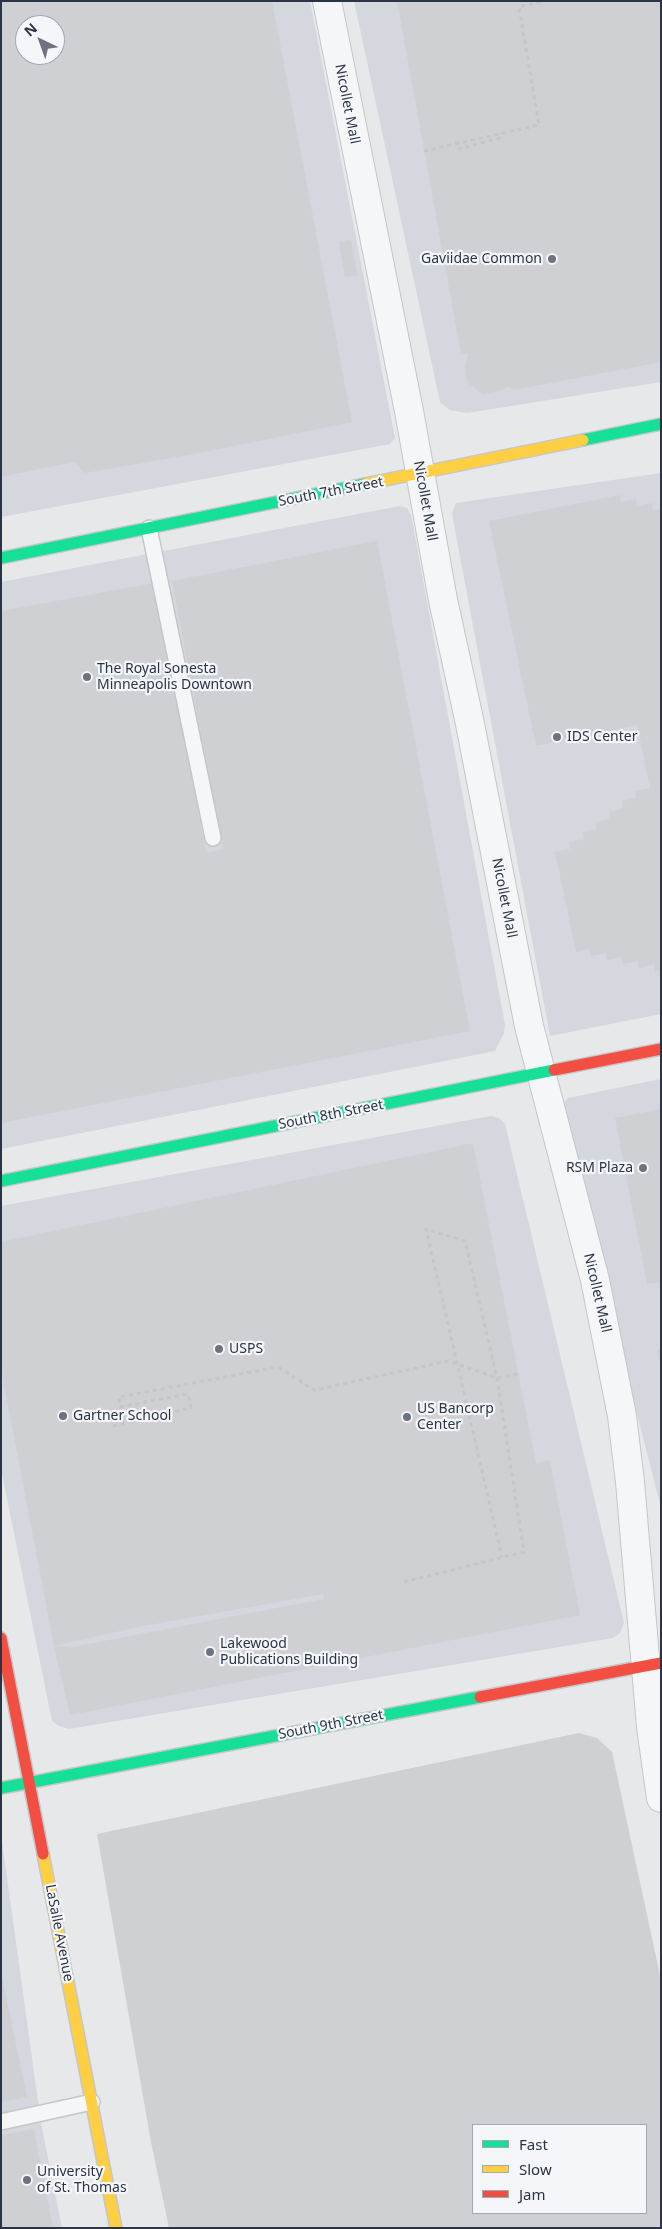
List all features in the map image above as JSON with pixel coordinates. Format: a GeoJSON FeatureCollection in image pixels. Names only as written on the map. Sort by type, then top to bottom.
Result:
{"type":"FeatureCollection","features":[{"type":"Feature","properties":{"kind":"main road","name":"South 7th Street"},"geometry":{"type":"LineString","coordinates":[[1,558],[661,424]]}},
{"type":"Feature","properties":{"kind":"main road","name":"South 8th Street"},"geometry":{"type":"LineString","coordinates":[[1,1181],[661,1048]]}},
{"type":"Feature","properties":{"kind":"main road","name":"LaSalle Avenue"},"geometry":{"type":"LineString","coordinates":[[1,1638],[116,2228]]}},
{"type":"Feature","properties":{"kind":"main road","name":"South 9th Street"},"geometry":{"type":"LineString","coordinates":[[1,1788],[653,1665]]}},
{"type":"Feature","properties":{"kind":"street","name":"Nicollet Mall"},"geometry":{"type":"LineString","coordinates":[[327,1],[443,600],[469,719],[529,1026],[595,1280],[622,1416],[653,1665],[651,1727],[661,1798]]}},
{"type":"Feature","properties":{"kind":"lane"},"geometry":{"type":"LineString","coordinates":[[149,528],[213,838]]}},
{"type":"Feature","properties":{"kind":"lane"},"geometry":{"type":"LineString","coordinates":[[1,2122],[92,2102]]}},
{"type":"Feature","properties":{"kind":"path"},"geometry":{"type":"LineString","coordinates":[[424,151],[539,126],[519,7],[544,1]]}},
{"type":"Feature","properties":{"kind":"path"},"geometry":{"type":"LineString","coordinates":[[456,141],[458,149],[500,138],[499,134]]}},
{"type":"Feature","properties":{"kind":"path"},"geometry":{"type":"LineString","coordinates":[[404,1582],[524,1552],[497,1378],[465,1241],[426,1229],[502,1557]]}},
{"type":"Feature","properties":{"kind":"path"},"geometry":{"type":"LineString","coordinates":[[113,1426],[191,1408],[188,1394],[120,1407],[119,1397],[278,1367],[314,1390],[448,1361],[497,1378],[517,1374]]}},
{"type":"Feature","properties":{"kind":"shaded area"},"geometry":{"type":"Polygon","coordinates":[[[1,1],[310,1],[395,438],[390,444],[1,517],[1,1]]]}},
{"type":"Feature","properties":{"kind":"shaded area","name":"Gaviidae Common"},"geometry":{"type":"Polygon","coordinates":[[[354,1],[661,1],[661,382],[467,413],[450,410],[440,402],[354,1]]]}},
{"type":"Feature","properties":{"kind":"shaded area"},"geometry":{"type":"Polygon","coordinates":[[[661,473],[661,1014],[550,1036],[452,514],[456,503],[661,473]]]}},
{"type":"Feature","properties":{"kind":"shaded area"},"geometry":{"type":"Polygon","coordinates":[[[400,506],[407,508],[411,515],[505,1025],[504,1033],[495,1051],[1,1149],[1,582],[400,506]]]}},
{"type":"Feature","properties":{"kind":"shaded area"},"geometry":{"type":"Polygon","coordinates":[[[661,1079],[661,1508],[561,1115],[562,1104],[568,1098],[661,1079]]]}},
{"type":"Feature","properties":{"kind":"shaded area"},"geometry":{"type":"Polygon","coordinates":[[[491,1116],[499,1118],[505,1124],[624,1623],[620,1633],[613,1638],[69,1729],[59,1726],[52,1721],[1,1469],[1,1206],[491,1116]]]}},
{"type":"Feature","properties":{"kind":"shaded area"},"geometry":{"type":"Polygon","coordinates":[[[1,1834],[41,2123],[62,2228],[1,2228],[1,1834]]]}},
{"type":"Feature","properties":{"kind":"building"},"geometry":{"type":"Polygon","coordinates":[[[1,1],[272,1],[352,422],[205,452],[85,473],[74,462],[1,477],[1,1]]]}},
{"type":"Feature","properties":{"kind":"building","name":"Gaviidae Common"},"geometry":{"type":"Polygon","coordinates":[[[397,1],[661,1],[661,362],[514,390],[508,386],[499,391],[483,394],[467,382],[465,367],[468,353],[461,354],[397,1]]]}},
{"type":"Feature","properties":{"kind":"building"},"geometry":{"type":"Polygon","coordinates":[[[351,240],[357,275],[345,277],[339,242],[351,240]]]}},
{"type":"Feature","properties":{"kind":"building","name":"IDS Center"},"geometry":{"type":"Polygon","coordinates":[[[620,495],[621,502],[636,499],[637,506],[652,503],[653,510],[661,508],[661,970],[655,972],[654,964],[639,968],[638,961],[623,964],[622,957],[607,960],[606,953],[591,956],[590,949],[576,952],[555,852],[570,849],[569,842],[584,839],[582,832],[597,829],[595,822],[610,819],[609,812],[623,808],[622,801],[636,798],[635,791],[650,788],[637,725],[536,746],[489,521],[620,495]]]}},
{"type":"Feature","properties":{"kind":"building"},"geometry":{"type":"Polygon","coordinates":[[[377,541],[470,1031],[1,1123],[1,611],[154,583],[206,853],[223,849],[172,581],[377,541]]]}},
{"type":"Feature","properties":{"kind":"building","name":"RSM Plaza"},"geometry":{"type":"Polygon","coordinates":[[[661,1109],[661,1282],[647,1284],[615,1118],[661,1109]]]}},
{"type":"Feature","properties":{"kind":"building"},"geometry":{"type":"Polygon","coordinates":[[[473,1143],[536,1463],[550,1460],[580,1615],[70,1715],[54,1646],[1,1369],[1,1242],[473,1143]],[[323,1594],[138,1627],[54,1646],[72,1647],[324,1599],[323,1594]]]}},
{"type":"Feature","properties":{"kind":"building"},"geometry":{"type":"Polygon","coordinates":[[[661,1349],[661,1363],[660,1363],[657,1350],[661,1349]]]}},
{"type":"Feature","properties":{"kind":"building"},"geometry":{"type":"Polygon","coordinates":[[[579,1733],[597,1738],[612,1752],[661,1980],[661,2228],[169,2228],[151,2142],[97,1834],[579,1733]]]}},
{"type":"Feature","properties":{"kind":"building"},"geometry":{"type":"Polygon","coordinates":[[[1,1972],[27,2097],[1,2102],[1,1972]]]}},
{"type":"Feature","properties":{"kind":"building","name":"University of St. Thomas"},"geometry":{"type":"Polygon","coordinates":[[[34,2129],[53,2228],[1,2228],[1,2135],[34,2129]]]}},
{"type":"Feature","properties":{"kind":"traffic: fast"},"geometry":{"type":"LineString","coordinates":[[583,440],[661,424]]}},
{"type":"Feature","properties":{"kind":"traffic: fast"},"geometry":{"type":"LineString","coordinates":[[1,558],[365,484]]}},
{"type":"Feature","properties":{"kind":"traffic: fast"},"geometry":{"type":"LineString","coordinates":[[1,1181],[554,1070]]}},
{"type":"Feature","properties":{"kind":"traffic: fast"},"geometry":{"type":"LineString","coordinates":[[1,1788],[480,1697]]}},
{"type":"Feature","properties":{"kind":"traffic: slow"},"geometry":{"type":"LineString","coordinates":[[365,484],[583,440]]}},
{"type":"Feature","properties":{"kind":"traffic: slow"},"geometry":{"type":"LineString","coordinates":[[43,1854],[116,2228]]}},
{"type":"Feature","properties":{"kind":"traffic: jam"},"geometry":{"type":"LineString","coordinates":[[554,1070],[661,1049]]}},
{"type":"Feature","properties":{"kind":"traffic: jam"},"geometry":{"type":"LineString","coordinates":[[1,1638],[43,1854]]}},
{"type":"Feature","properties":{"kind":"traffic: jam"},"geometry":{"type":"LineString","coordinates":[[480,1697],[661,1663]]}},
{"type":"Feature","properties":{"kind":"place","name":"Gaviidae Common"},"geometry":{"type":"Point","coordinates":[552,259]}},
{"type":"Feature","properties":{"kind":"place","name":"The Royal Sonesta Minneapolis Downtown"},"geometry":{"type":"Point","coordinates":[87,677]}},
{"type":"Feature","properties":{"kind":"place","name":"IDS Center"},"geometry":{"type":"Point","coordinates":[557,737]}},
{"type":"Feature","properties":{"kind":"place","name":"RSM Plaza"},"geometry":{"type":"Point","coordinates":[643,1168]}},
{"type":"Feature","properties":{"kind":"place","name":"USPS"},"geometry":{"type":"Point","coordinates":[219,1349]}},
{"type":"Feature","properties":{"kind":"place","name":"Gartner School"},"geometry":{"type":"Point","coordinates":[63,1416]}},
{"type":"Feature","properties":{"kind":"place","name":"US Bancorp Center"},"geometry":{"type":"Point","coordinates":[407,1417]}},
{"type":"Feature","properties":{"kind":"place","name":"Lakewood Publications Building"},"geometry":{"type":"Point","coordinates":[210,1652]}},
{"type":"Feature","properties":{"kind":"place","name":"University of St. Thomas"},"geometry":{"type":"Point","coordinates":[27,2180]}}]}
